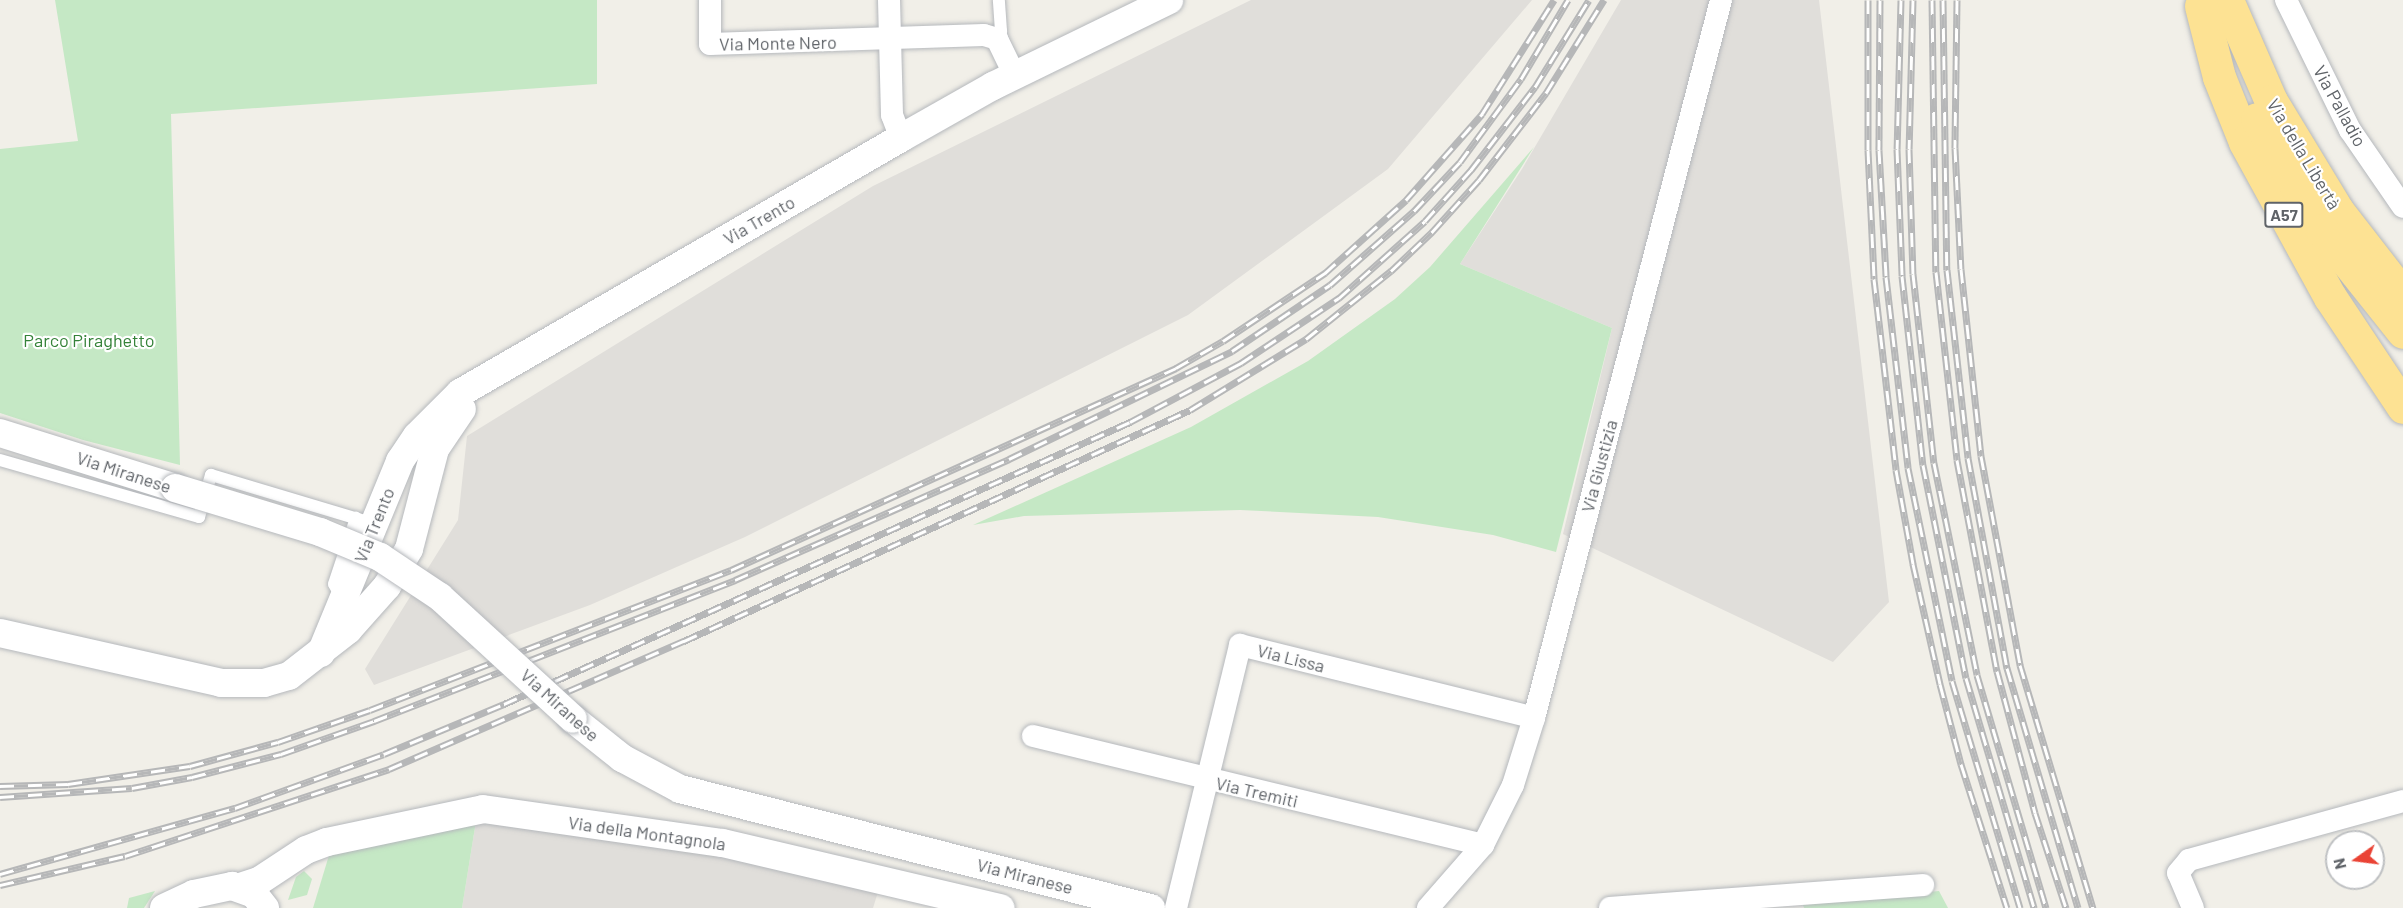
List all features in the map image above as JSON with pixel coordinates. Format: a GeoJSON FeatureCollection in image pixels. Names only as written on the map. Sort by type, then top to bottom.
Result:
{"type":"FeatureCollection","features":[{"type":"Feature","properties":{"kind":"highway","name":"Via della Libertà"},"geometry":{"type":"LineString","coordinates":[[2209,2],[2337,210],[2403,295]]}},
{"type":"Feature","properties":{"kind":"highway"},"geometry":{"type":"LineString","coordinates":[[2209,2],[2242,93],[2322,230],[2403,332]]}},
{"type":"Feature","properties":{"kind":"highway","name":"A57"},"geometry":{"type":"LineString","coordinates":[[2209,2],[2219,77],[2246,142],[2330,297],[2403,407]]}},
{"type":"Feature","properties":{"kind":"street","name":"Via Monte Nero"},"geometry":{"type":"LineString","coordinates":[[710,0],[710,44],[890,40]]}},
{"type":"Feature","properties":{"kind":"street"},"geometry":{"type":"LineString","coordinates":[[890,0],[892,123],[901,138]]}},
{"type":"Feature","properties":{"kind":"street","name":"Via Trento"},"geometry":{"type":"LineString","coordinates":[[321,653],[343,601],[365,521],[417,436],[460,393],[901,138],[1015,76],[1169,0]]}},
{"type":"Feature","properties":{"kind":"street","name":"Via Giustizia"},"geometry":{"type":"LineString","coordinates":[[1436,906],[1483,845],[1513,785],[1534,718],[1721,0]]}},
{"type":"Feature","properties":{"kind":"street","name":"Via Palladio"},"geometry":{"type":"LineString","coordinates":[[2286,0],[2350,130],[2403,207]]}},
{"type":"Feature","properties":{"kind":"street"},"geometry":{"type":"LineString","coordinates":[[890,40],[984,35],[997,39],[1015,76]]}},
{"type":"Feature","properties":{"kind":"street","name":"Via Trento"},"geometry":{"type":"LineString","coordinates":[[0,633],[221,683],[276,681],[301,669],[348,630],[387,586],[409,549],[435,449],[449,423],[504,368]]}},
{"type":"Feature","properties":{"kind":"street","name":"Via Miranese"},"geometry":{"type":"LineString","coordinates":[[0,433],[320,532],[380,557],[440,597],[622,758],[680,789],[718,801],[1151,908]]}},
{"type":"Feature","properties":{"kind":"street","name":"Via Lissa"},"geometry":{"type":"LineString","coordinates":[[1176,908],[1204,780],[1240,645],[1534,718]]}},
{"type":"Feature","properties":{"kind":"street","name":"Via Tremiti"},"geometry":{"type":"LineString","coordinates":[[1033,736],[1204,780],[1483,845]]}},
{"type":"Feature","properties":{"kind":"street"},"geometry":{"type":"LineString","coordinates":[[2193,908],[2178,873],[2189,860],[2403,801]]}},
{"type":"Feature","properties":{"kind":"street","name":"Via della Montagnola"},"geometry":{"type":"LineString","coordinates":[[165,907],[206,891],[240,887],[259,881],[295,857],[327,842],[483,809],[712,840],[1000,908]]}},
{"type":"Feature","properties":{"kind":"street"},"geometry":{"type":"LineString","coordinates":[[274,908],[295,857]]}},
{"type":"Feature","properties":{"kind":"street"},"geometry":{"type":"LineString","coordinates":[[1610,908],[1923,885]]}},
{"type":"Feature","properties":{"kind":"street"},"geometry":{"type":"LineString","coordinates":[[240,887],[254,894],[265,908]]}},
{"type":"Feature","properties":{"kind":"lane"},"geometry":{"type":"LineString","coordinates":[[997,39],[1001,31],[999,0]]}},
{"type":"Feature","properties":{"kind":"lane"},"geometry":{"type":"LineString","coordinates":[[0,460],[199,517],[211,475],[365,521]]}},
{"type":"Feature","properties":{"kind":"shaded area"},"geometry":{"type":"Polygon","coordinates":[[[1251,0],[1532,0],[1388,169],[1188,315],[745,537],[590,605],[374,685],[365,669],[458,520],[467,436],[873,186],[1251,0]]]}},
{"type":"Feature","properties":{"kind":"shaded area"},"geometry":{"type":"Polygon","coordinates":[[[1621,0],[1819,0],[1889,602],[1833,662],[1563,534],[1612,328],[1460,264],[1522,169],[1621,0]]]}},
{"type":"Feature","properties":{"kind":"shaded area"},"geometry":{"type":"Polygon","coordinates":[[[476,821],[656,840],[878,892],[873,908],[462,908],[476,821]]]}},
{"type":"Feature","properties":{"kind":"green space","name":"Parco Piraghetto"},"geometry":{"type":"Polygon","coordinates":[[[55,0],[597,0],[597,84],[171,114],[180,465],[83,440],[0,413],[0,149],[78,141],[55,0]]]}},
{"type":"Feature","properties":{"kind":"green space"},"geometry":{"type":"Polygon","coordinates":[[[1534,147],[1460,264],[1612,328],[1556,552],[1493,535],[1378,517],[1240,510],[1024,516],[973,525],[1191,427],[1308,361],[1395,299],[1430,267],[1534,147]]]}},
{"type":"Feature","properties":{"kind":"green space"},"geometry":{"type":"Polygon","coordinates":[[[476,821],[462,908],[313,908],[330,852],[476,821]]]}},
{"type":"Feature","properties":{"kind":"green space"},"geometry":{"type":"Polygon","coordinates":[[[304,871],[312,879],[307,895],[288,900],[296,877],[304,871]]]}},
{"type":"Feature","properties":{"kind":"green space"},"geometry":{"type":"Polygon","coordinates":[[[155,891],[144,908],[127,908],[129,898],[155,891]]]}},
{"type":"Feature","properties":{"kind":"green space"},"geometry":{"type":"Polygon","coordinates":[[[1939,891],[1948,908],[1804,908],[1803,905],[1939,891]]]}},
{"type":"Feature","properties":{"kind":"railway"},"geometry":{"type":"LineString","coordinates":[[0,786],[68,784],[190,766],[278,742],[370,710],[731,570],[1176,368],[1223,341],[1325,273],[1406,200],[1482,114],[1554,0]]}},
{"type":"Feature","properties":{"kind":"railway"},"geometry":{"type":"LineString","coordinates":[[0,797],[132,788],[192,777],[281,754],[374,721],[735,580],[1009,459],[1232,351],[1330,285],[1414,211],[1460,162],[1521,79],[1568,0]]}},
{"type":"Feature","properties":{"kind":"railway"},"geometry":{"type":"LineString","coordinates":[[0,874],[235,808],[384,754],[504,704],[1130,422],[1241,363],[1339,298],[1425,221],[1471,170],[1535,87],[1589,0]]}},
{"type":"Feature","properties":{"kind":"railway"},"geometry":{"type":"LineString","coordinates":[[0,885],[125,856],[389,769],[684,641],[1190,410],[1306,339],[1391,271],[1432,232],[1479,180],[1546,93],[1604,0]]}},
{"type":"Feature","properties":{"kind":"railway"},"geometry":{"type":"LineString","coordinates":[[1868,0],[1868,150],[1874,279],[1896,470],[1913,564],[1940,684],[1961,764],[2007,908]]}},
{"type":"Feature","properties":{"kind":"railway"},"geometry":{"type":"LineString","coordinates":[[1880,0],[1879,150],[1886,277],[1908,468],[1952,681],[2020,908]]}},
{"type":"Feature","properties":{"kind":"railway"},"geometry":{"type":"LineString","coordinates":[[1901,0],[1897,149],[1902,276],[1923,465],[1966,678],[2034,908]]}},
{"type":"Feature","properties":{"kind":"railway"},"geometry":{"type":"LineString","coordinates":[[1913,0],[1909,149],[1913,274],[1934,463],[1977,675],[2046,908]]}},
{"type":"Feature","properties":{"kind":"railway"},"geometry":{"type":"LineString","coordinates":[[1932,0],[1936,272],[1957,460],[1997,671],[2035,813],[2066,908]]}},
{"type":"Feature","properties":{"kind":"railway"},"geometry":{"type":"LineString","coordinates":[[1943,0],[1947,270],[1968,458],[2007,668],[2078,908]]}},
{"type":"Feature","properties":{"kind":"railway"},"geometry":{"type":"LineString","coordinates":[[1957,0],[1955,148],[1961,269],[1981,456],[2020,665],[2093,908]]}}]}
